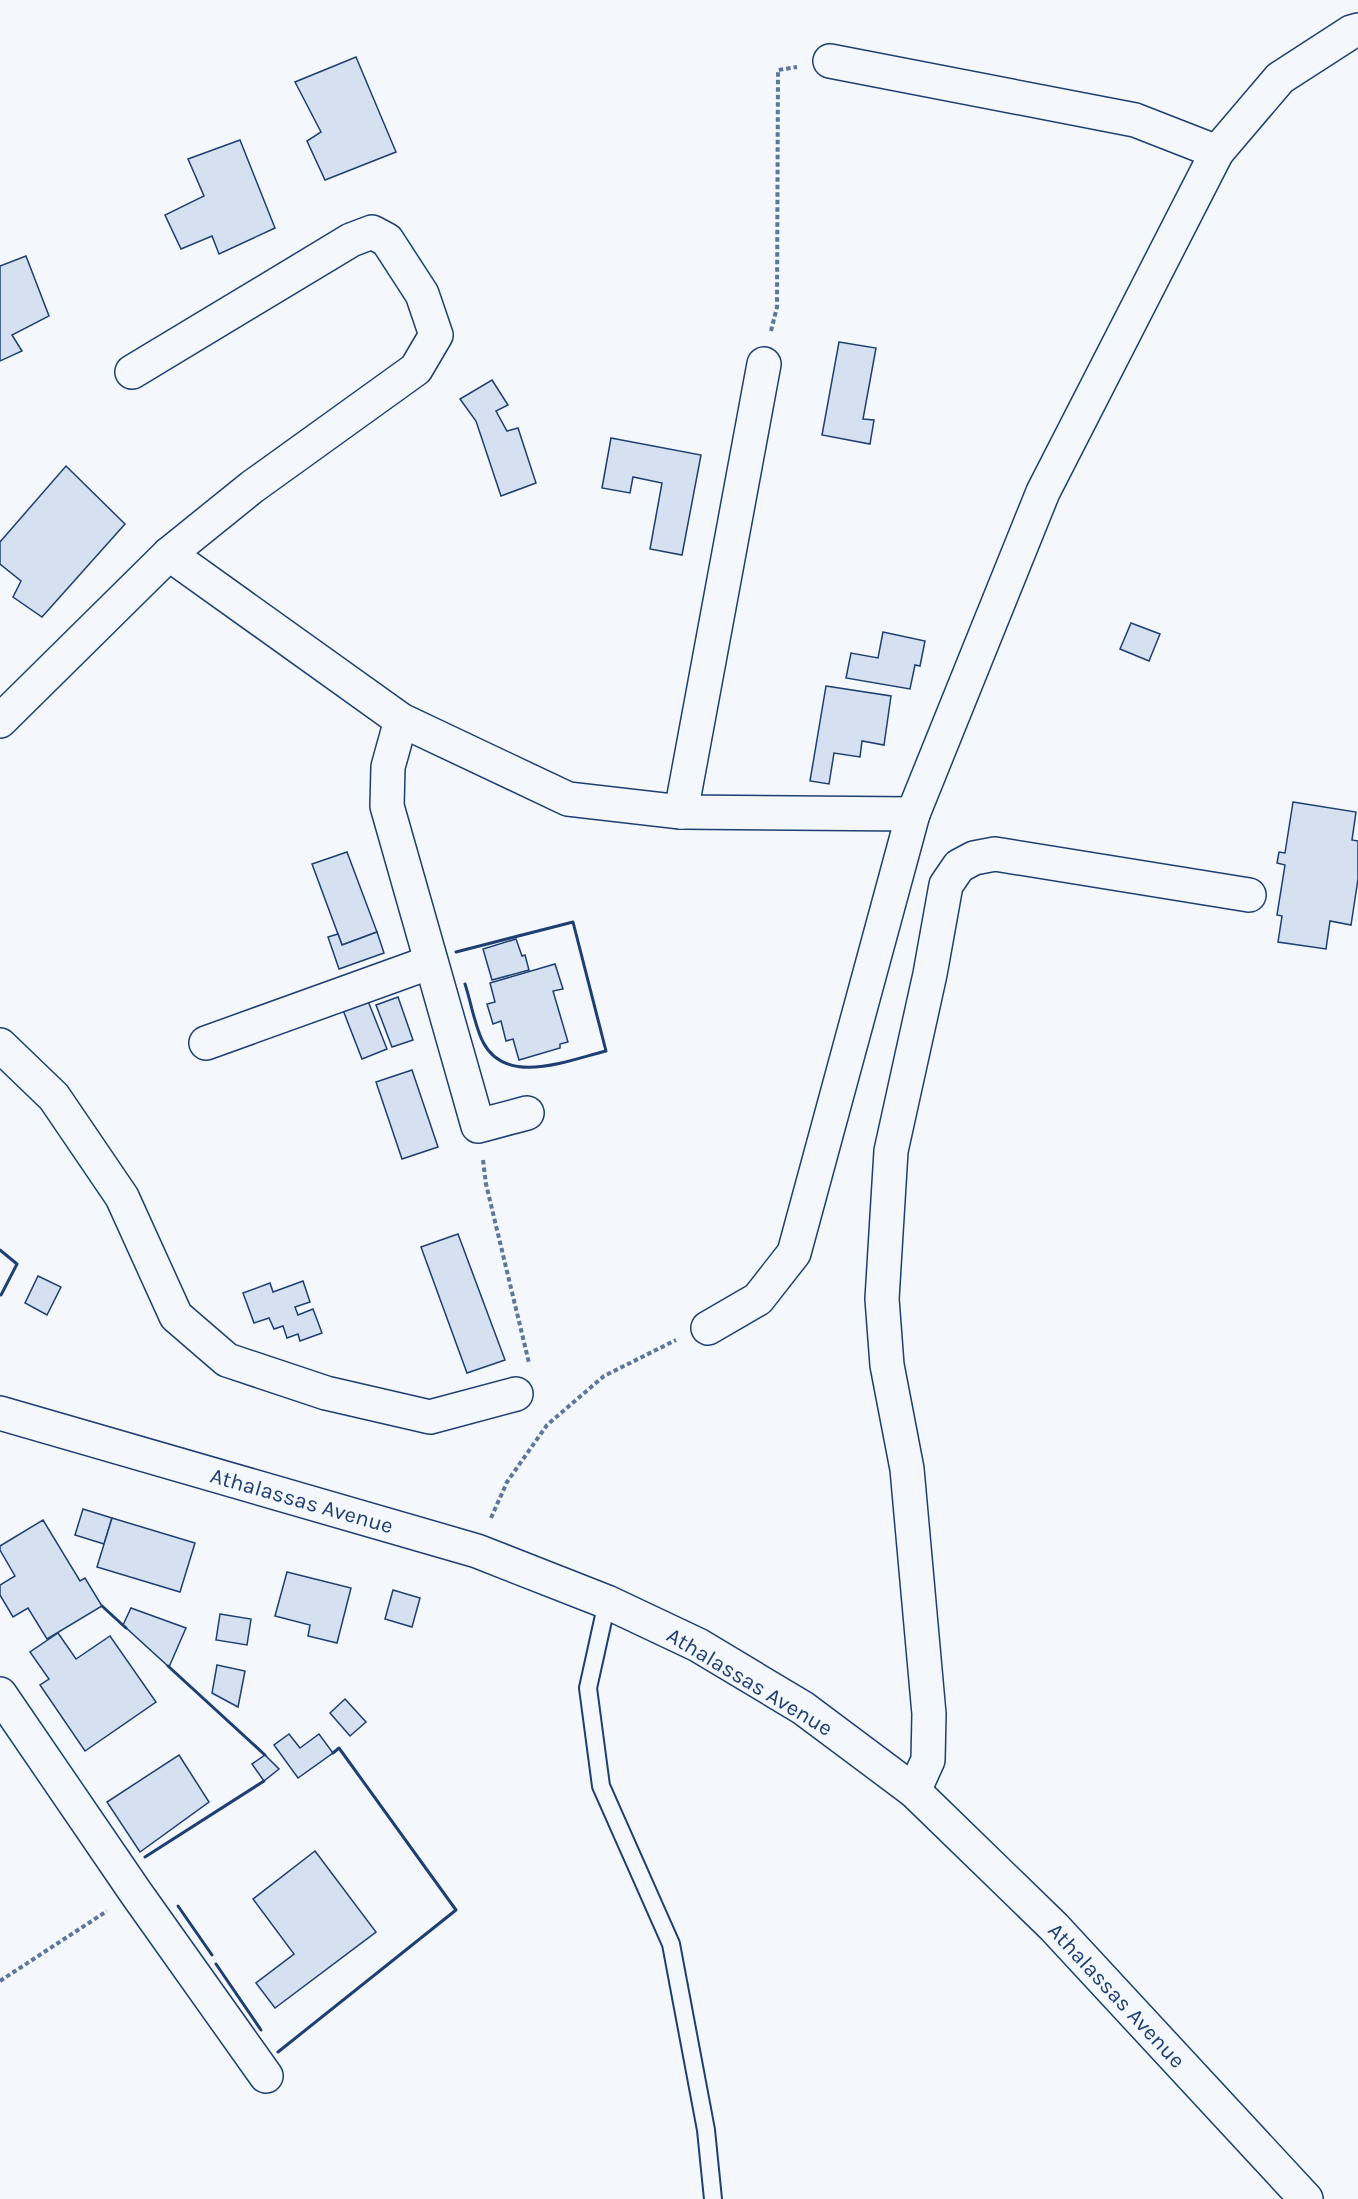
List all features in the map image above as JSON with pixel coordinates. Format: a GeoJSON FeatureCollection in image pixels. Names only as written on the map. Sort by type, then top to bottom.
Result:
{"type":"FeatureCollection","features":[{"type":"Feature","properties":{"kind":"street"},"geometry":{"type":"LineString","coordinates":[[708,1328],[758,1299],[794,1253],[913,814],[1043,492],[1217,152],[1280,78],[1351,32],[1358,30]]}},
{"type":"Feature","properties":{"kind":"street"},"geometry":{"type":"LineString","coordinates":[[830,61],[1135,120],[1217,152]]}},
{"type":"Feature","properties":{"kind":"street"},"geometry":{"type":"LineString","coordinates":[[0,721],[170,554],[252,487],[416,369],[436,335],[422,294],[387,240],[372,231],[351,240],[132,372]]}},
{"type":"Feature","properties":{"kind":"street"},"geometry":{"type":"LineString","coordinates":[[681,812],[764,364]]}},
{"type":"Feature","properties":{"kind":"street"},"geometry":{"type":"LineString","coordinates":[[170,554],[401,720],[568,799],[681,812],[913,814]]}},
{"type":"Feature","properties":{"kind":"street"},"geometry":{"type":"LineString","coordinates":[[401,720],[388,767],[387,806],[478,1126],[527,1113]]}},
{"type":"Feature","properties":{"kind":"street"},"geometry":{"type":"LineString","coordinates":[[914,1791],[928,1760],[929,1714],[907,1469],[887,1365],[882,1299],[891,1151],[930,974],[946,885],[959,866],[974,858],[994,854],[1249,895]]}},
{"type":"Feature","properties":{"kind":"street"},"geometry":{"type":"LineString","coordinates":[[206,1043],[431,962]]}},
{"type":"Feature","properties":{"kind":"street"},"geometry":{"type":"LineString","coordinates":[[0,1045],[54,1097],[122,1197],[176,1316],[227,1360],[326,1393],[430,1417],[516,1394]]}},
{"type":"Feature","properties":{"kind":"street","name":"Athalassas Avenue"},"geometry":{"type":"LineString","coordinates":[[0,1413],[477,1551],[606,1602],[698,1644],[803,1708],[914,1791],[1054,1927],[1306,2199]]}},
{"type":"Feature","properties":{"kind":"street"},"geometry":{"type":"LineString","coordinates":[[0,1694],[136,1893],[266,2076]]}},
{"type":"Feature","properties":{"kind":"lane"},"geometry":{"type":"LineString","coordinates":[[606,1602],[588,1688],[601,1786],[671,1944],[706,2130],[713,2199]]}},
{"type":"Feature","properties":{"kind":"path"},"geometry":{"type":"LineString","coordinates":[[764,364],[777,307],[778,70],[830,61]]}},
{"type":"Feature","properties":{"kind":"path"},"geometry":{"type":"LineString","coordinates":[[478,1126],[486,1184],[531,1368],[516,1394]]}},
{"type":"Feature","properties":{"kind":"path"},"geometry":{"type":"LineString","coordinates":[[477,1551],[507,1482],[547,1425],[604,1376],[665,1344],[708,1328]]}},
{"type":"Feature","properties":{"kind":"path"},"geometry":{"type":"LineString","coordinates":[[0,1981],[136,1893]]}},
{"type":"Feature","properties":{"kind":"building"},"geometry":{"type":"Polygon","coordinates":[[[356,57],[396,152],[325,180],[307,141],[321,132],[295,82],[356,57]]]}},
{"type":"Feature","properties":{"kind":"building"},"geometry":{"type":"Polygon","coordinates":[[[240,140],[275,228],[219,254],[212,236],[181,249],[165,215],[204,196],[188,159],[240,140]]]}},
{"type":"Feature","properties":{"kind":"building"},"geometry":{"type":"Polygon","coordinates":[[[26,256],[49,316],[12,335],[22,351],[0,361],[0,266],[26,256]]]}},
{"type":"Feature","properties":{"kind":"building"},"geometry":{"type":"Polygon","coordinates":[[[839,342],[876,348],[863,419],[874,420],[870,444],[822,435],[839,342]]]}},
{"type":"Feature","properties":{"kind":"building"},"geometry":{"type":"Polygon","coordinates":[[[492,380],[508,405],[496,411],[507,431],[518,428],[536,483],[501,496],[476,421],[460,399],[492,380]]]}},
{"type":"Feature","properties":{"kind":"building"},"geometry":{"type":"Polygon","coordinates":[[[611,438],[701,455],[682,555],[650,549],[662,483],[633,477],[630,493],[602,488],[611,438]]]}},
{"type":"Feature","properties":{"kind":"building"},"geometry":{"type":"Polygon","coordinates":[[[66,466],[125,524],[42,617],[13,597],[21,581],[0,564],[0,542],[66,466]]]}},
{"type":"Feature","properties":{"kind":"building"},"geometry":{"type":"Polygon","coordinates":[[[1131,623],[1160,634],[1149,661],[1120,649],[1131,623]]]}},
{"type":"Feature","properties":{"kind":"building"},"geometry":{"type":"Polygon","coordinates":[[[883,632],[925,641],[920,666],[915,665],[910,689],[846,678],[851,653],[878,658],[883,632]]]}},
{"type":"Feature","properties":{"kind":"building"},"geometry":{"type":"Polygon","coordinates":[[[826,686],[891,696],[884,745],[862,741],[860,757],[834,753],[829,784],[810,781],[826,686]]]}},
{"type":"Feature","properties":{"kind":"building"},"geometry":{"type":"Polygon","coordinates":[[[1293,802],[1356,812],[1352,840],[1358,841],[1358,879],[1351,925],[1330,921],[1326,949],[1278,942],[1282,916],[1277,915],[1285,865],[1277,863],[1279,852],[1285,853],[1293,802]]]}},
{"type":"Feature","properties":{"kind":"building"},"geometry":{"type":"Polygon","coordinates":[[[347,852],[377,932],[342,945],[312,864],[347,852]]]}},
{"type":"Feature","properties":{"kind":"building"},"geometry":{"type":"Polygon","coordinates":[[[377,932],[384,953],[339,969],[328,937],[338,934],[342,945],[377,932]]]}},
{"type":"Feature","properties":{"kind":"building"},"geometry":{"type":"Polygon","coordinates":[[[516,939],[522,956],[525,955],[529,970],[492,980],[483,949],[516,939]]]}},
{"type":"Feature","properties":{"kind":"building"},"geometry":{"type":"Polygon","coordinates":[[[555,964],[563,989],[553,991],[568,1042],[560,1044],[560,1048],[519,1060],[513,1039],[506,1041],[501,1021],[493,1024],[487,1004],[495,1002],[490,983],[555,964]]]}},
{"type":"Feature","properties":{"kind":"building"},"geometry":{"type":"Polygon","coordinates":[[[366,996],[387,1049],[362,1059],[341,1005],[366,996]]]}},
{"type":"Feature","properties":{"kind":"building"},"geometry":{"type":"Polygon","coordinates":[[[398,997],[413,1040],[392,1047],[376,1005],[398,997]]]}},
{"type":"Feature","properties":{"kind":"building"},"geometry":{"type":"Polygon","coordinates":[[[412,1070],[438,1147],[402,1159],[376,1082],[412,1070]]]}},
{"type":"Feature","properties":{"kind":"building"},"geometry":{"type":"Polygon","coordinates":[[[458,1234],[505,1360],[467,1373],[421,1247],[458,1234]]]}},
{"type":"Feature","properties":{"kind":"building"},"geometry":{"type":"Polygon","coordinates":[[[38,1276],[61,1287],[47,1315],[25,1303],[38,1276]]]}},
{"type":"Feature","properties":{"kind":"building"},"geometry":{"type":"Polygon","coordinates":[[[303,1281],[310,1302],[295,1307],[298,1315],[313,1309],[322,1333],[300,1341],[298,1334],[287,1338],[283,1326],[274,1329],[269,1318],[254,1323],[243,1293],[270,1283],[273,1292],[303,1281]]]}},
{"type":"Feature","properties":{"kind":"building"},"geometry":{"type":"Polygon","coordinates":[[[83,1509],[112,1518],[104,1544],[75,1535],[83,1509]]]}},
{"type":"Feature","properties":{"kind":"building"},"geometry":{"type":"Polygon","coordinates":[[[112,1518],[195,1543],[180,1592],[97,1567],[112,1518]]]}},
{"type":"Feature","properties":{"kind":"building"},"geometry":{"type":"Polygon","coordinates":[[[43,1520],[80,1581],[85,1578],[102,1606],[47,1639],[28,1608],[13,1617],[0,1595],[0,1585],[15,1576],[0,1546],[43,1520]]]}},
{"type":"Feature","properties":{"kind":"building"},"geometry":{"type":"Polygon","coordinates":[[[287,1572],[351,1588],[337,1643],[308,1636],[310,1625],[275,1616],[287,1572]]]}},
{"type":"Feature","properties":{"kind":"building"},"geometry":{"type":"Polygon","coordinates":[[[393,1590],[420,1598],[412,1627],[385,1619],[393,1590]]]}},
{"type":"Feature","properties":{"kind":"building"},"geometry":{"type":"Polygon","coordinates":[[[131,1608],[186,1628],[169,1667],[123,1625],[131,1608]]]}},
{"type":"Feature","properties":{"kind":"building"},"geometry":{"type":"Polygon","coordinates":[[[220,1614],[251,1619],[247,1645],[216,1640],[220,1614]]]}},
{"type":"Feature","properties":{"kind":"building"},"geometry":{"type":"Polygon","coordinates":[[[58,1633],[76,1659],[110,1636],[156,1702],[85,1751],[40,1685],[49,1679],[30,1652],[58,1633]]]}},
{"type":"Feature","properties":{"kind":"building"},"geometry":{"type":"Polygon","coordinates":[[[217,1665],[245,1671],[238,1707],[212,1693],[217,1665]]]}},
{"type":"Feature","properties":{"kind":"building"},"geometry":{"type":"Polygon","coordinates":[[[345,1699],[366,1722],[350,1736],[330,1713],[345,1699]]]}},
{"type":"Feature","properties":{"kind":"building"},"geometry":{"type":"Polygon","coordinates":[[[289,1734],[300,1748],[319,1734],[333,1753],[298,1778],[274,1745],[289,1734]]]}},
{"type":"Feature","properties":{"kind":"building"},"geometry":{"type":"Polygon","coordinates":[[[179,1755],[209,1802],[140,1852],[107,1802],[179,1755]]]}},
{"type":"Feature","properties":{"kind":"building"},"geometry":{"type":"Polygon","coordinates":[[[265,1755],[279,1769],[264,1781],[252,1764],[265,1755]]]}},
{"type":"Feature","properties":{"kind":"building"},"geometry":{"type":"Polygon","coordinates":[[[315,1851],[376,1932],[275,2008],[256,1983],[294,1954],[253,1899],[315,1851]]]}},
{"type":"Feature","properties":{"kind":"wall"},"geometry":{"type":"LineString","coordinates":[[456,952],[573,922],[606,1051],[539,1067],[507,1064],[493,1056],[483,1042],[465,984]]}},
{"type":"Feature","properties":{"kind":"wall"},"geometry":{"type":"LineString","coordinates":[[0,1250],[17,1264],[1,1295]]}},
{"type":"Feature","properties":{"kind":"wall"},"geometry":{"type":"LineString","coordinates":[[102,1606],[126,1628]]}},
{"type":"Feature","properties":{"kind":"wall"},"geometry":{"type":"LineString","coordinates":[[168,1666],[265,1755]]}},
{"type":"Feature","properties":{"kind":"wall"},"geometry":{"type":"LineString","coordinates":[[278,2052],[456,1910],[339,1748],[333,1753]]}},
{"type":"Feature","properties":{"kind":"wall"},"geometry":{"type":"LineString","coordinates":[[145,1857],[264,1781]]}},
{"type":"Feature","properties":{"kind":"wall"},"geometry":{"type":"LineString","coordinates":[[178,1906],[212,1955]]}},
{"type":"Feature","properties":{"kind":"wall"},"geometry":{"type":"LineString","coordinates":[[216,1964],[261,2030]]}}]}
